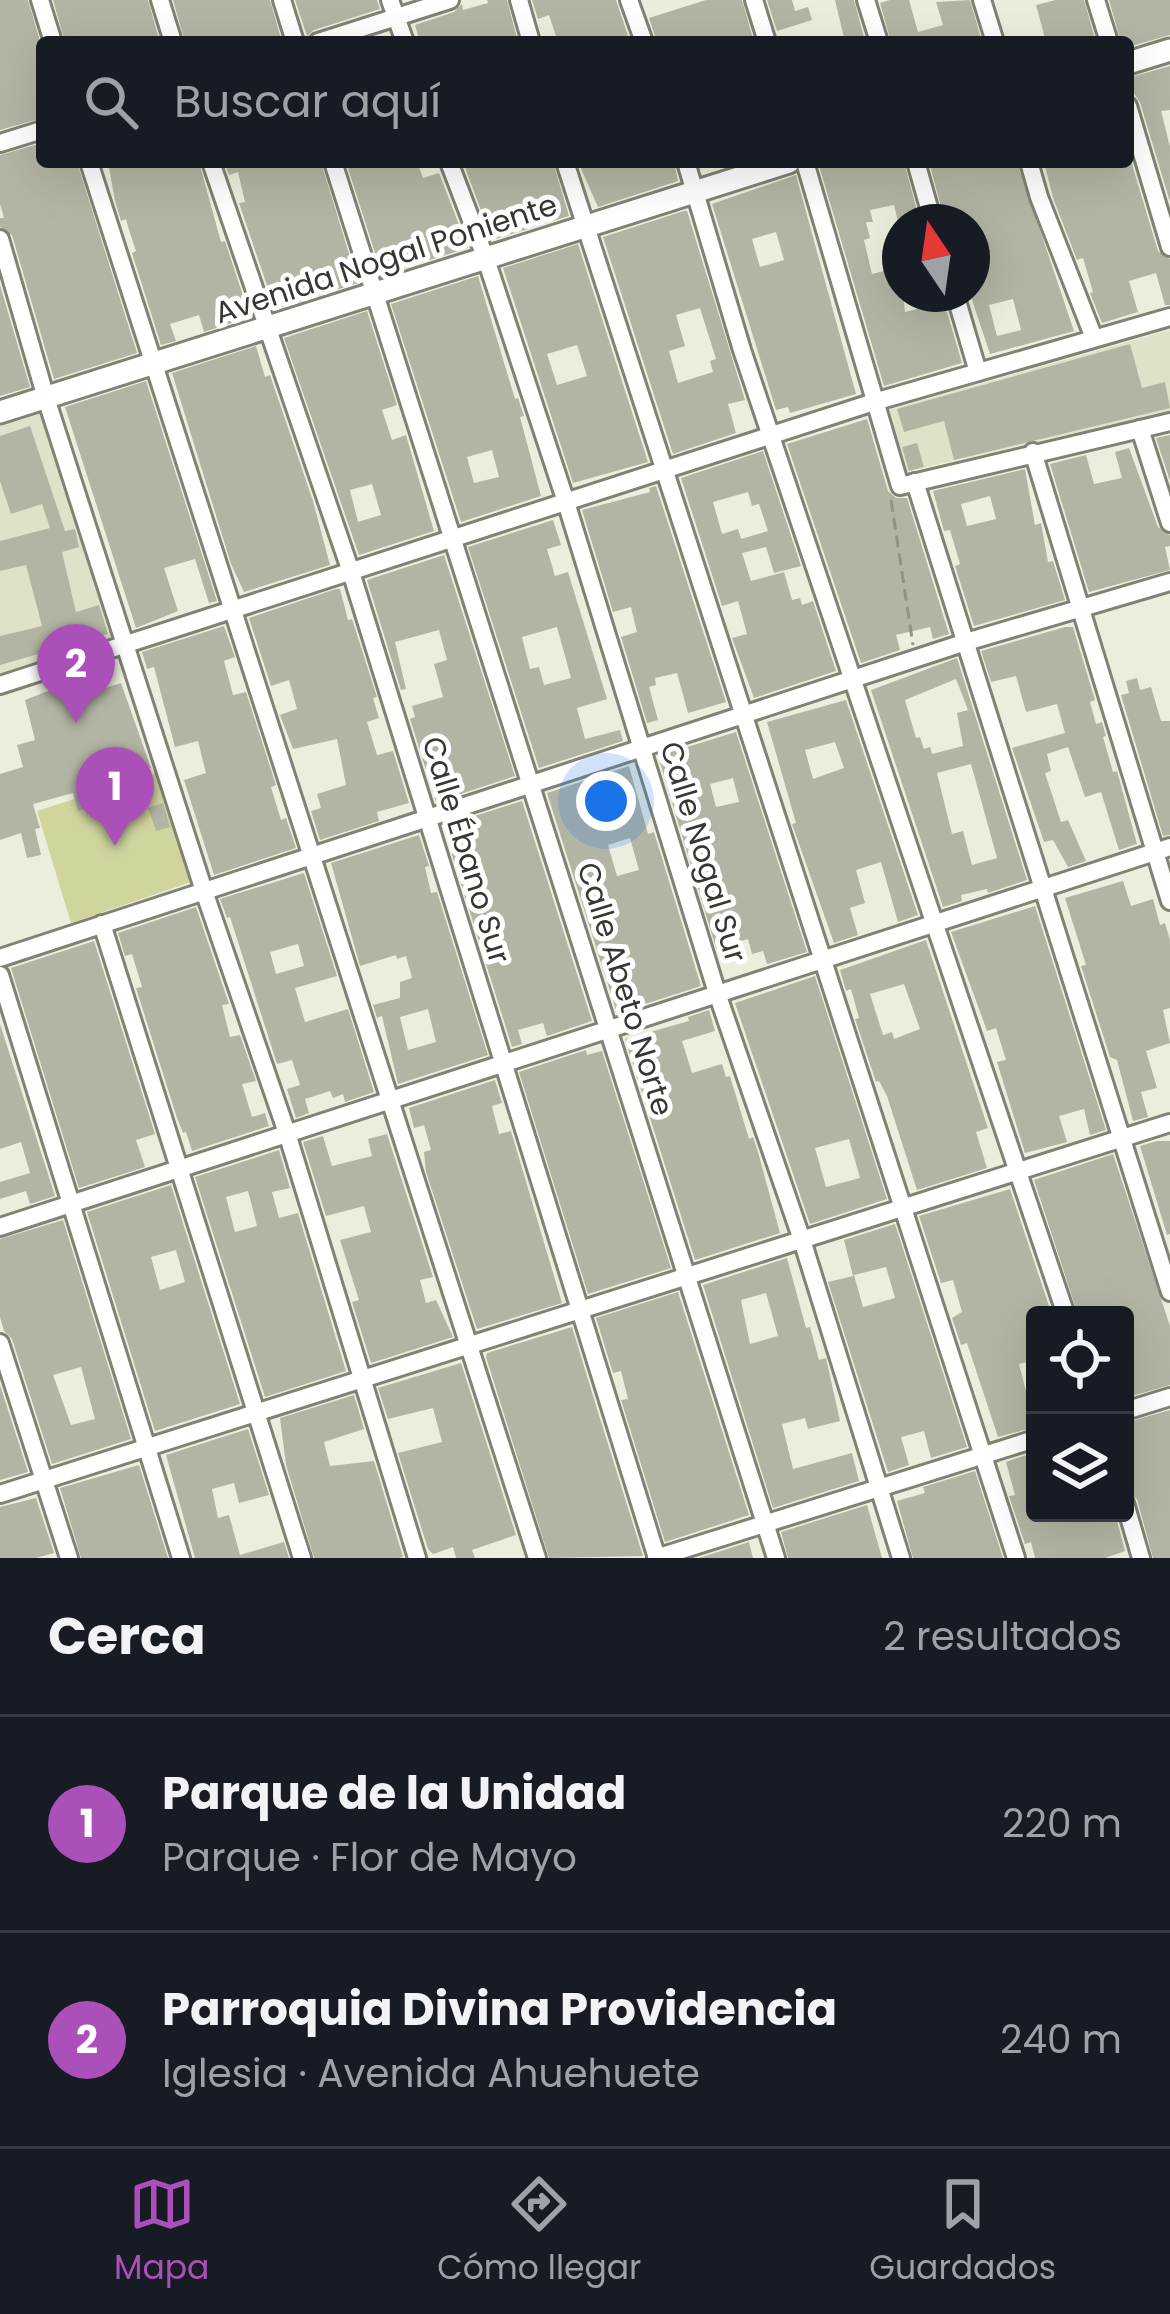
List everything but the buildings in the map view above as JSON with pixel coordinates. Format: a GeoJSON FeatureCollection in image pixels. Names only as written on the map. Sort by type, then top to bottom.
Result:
{"type":"FeatureCollection","features":[{"type":"Feature","properties":{"kind":"street"},"geometry":{"type":"LineString","coordinates":[[40,0],[50,36]]}},
{"type":"Feature","properties":{"kind":"street"},"geometry":{"type":"LineString","coordinates":[[160,0],[171,36]]}},
{"type":"Feature","properties":{"kind":"street"},"geometry":{"type":"LineString","coordinates":[[282,0],[293,36]]}},
{"type":"Feature","properties":{"kind":"street"},"geometry":{"type":"LineString","coordinates":[[332,36],[393,9],[450,0]]}},
{"type":"Feature","properties":{"kind":"street"},"geometry":{"type":"LineString","coordinates":[[519,0],[529,36]]}},
{"type":"Feature","properties":{"kind":"street"},"geometry":{"type":"LineString","coordinates":[[629,0],[642,36]]}},
{"type":"Feature","properties":{"kind":"street"},"geometry":{"type":"LineString","coordinates":[[754,0],[765,36]]}},
{"type":"Feature","properties":{"kind":"street"},"geometry":{"type":"LineString","coordinates":[[866,0],[877,36]]}},
{"type":"Feature","properties":{"kind":"street"},"geometry":{"type":"LineString","coordinates":[[982,0],[993,36]]}},
{"type":"Feature","properties":{"kind":"street"},"geometry":{"type":"LineString","coordinates":[[1096,0],[1107,36]]}},
{"type":"Feature","properties":{"kind":"street"},"geometry":{"type":"LineString","coordinates":[[1134,61],[1170,50]]}},
{"type":"Feature","properties":{"kind":"street"},"geometry":{"type":"LineString","coordinates":[[1134,126],[1170,247]]}},
{"type":"Feature","properties":{"kind":"street"},"geometry":{"type":"LineString","coordinates":[[0,143],[36,132]]}},
{"type":"Feature","properties":{"kind":"street"},"geometry":{"type":"LineString","coordinates":[[91,168],[537,1558]]}},
{"type":"Feature","properties":{"kind":"street","name":"Calle Ébano Sur"},"geometry":{"type":"LineString","coordinates":[[213,168],[351,572],[657,1558]]}},
{"type":"Feature","properties":{"kind":"street","name":"Calle Abeto Norte"},"geometry":{"type":"LineString","coordinates":[[335,168],[776,1558]]}},
{"type":"Feature","properties":{"kind":"street","name":"Calle Nogal Sur"},"geometry":{"type":"LineString","coordinates":[[451,168],[566,502],[717,993],[802,1240],[902,1558]]}},
{"type":"Feature","properties":{"kind":"street"},"geometry":{"type":"LineString","coordinates":[[568,168],[1016,1558]]}},
{"type":"Feature","properties":{"kind":"street"},"geometry":{"type":"LineString","coordinates":[[688,168],[771,435],[1063,1306]]}},
{"type":"Feature","properties":{"kind":"street","name":"Avenida Nogal Poniente"},"geometry":{"type":"LineString","coordinates":[[0,412],[770,168]]}},
{"type":"Feature","properties":{"kind":"street"},"geometry":{"type":"LineString","coordinates":[[807,168],[874,402],[966,642],[1170,1292]]}},
{"type":"Feature","properties":{"kind":"street"},"geometry":{"type":"LineString","coordinates":[[918,168],[928,204]]}},
{"type":"Feature","properties":{"kind":"street"},"geometry":{"type":"LineString","coordinates":[[1031,168],[1094,338]]}},
{"type":"Feature","properties":{"kind":"street"},"geometry":{"type":"LineString","coordinates":[[0,239],[204,891],[287,1133],[417,1558]]}},
{"type":"Feature","properties":{"kind":"street"},"geometry":{"type":"LineString","coordinates":[[960,312],[978,372]]}},
{"type":"Feature","properties":{"kind":"street"},"geometry":{"type":"LineString","coordinates":[[0,685],[874,402],[1170,316]]}},
{"type":"Feature","properties":{"kind":"street"},"geometry":{"type":"LineString","coordinates":[[908,484],[1170,422]]}},
{"type":"Feature","properties":{"kind":"street"},"geometry":{"type":"LineString","coordinates":[[1141,429],[1170,523]]}},
{"type":"Feature","properties":{"kind":"street"},"geometry":{"type":"LineString","coordinates":[[1033,452],[1162,849],[1170,901]]}},
{"type":"Feature","properties":{"kind":"street"},"geometry":{"type":"LineString","coordinates":[[0,958],[916,658],[1170,582]]}},
{"type":"Feature","properties":{"kind":"street"},"geometry":{"type":"LineString","coordinates":[[0,1227],[1162,849]]}},
{"type":"Feature","properties":{"kind":"street"},"geometry":{"type":"LineString","coordinates":[[102,924],[302,1558]]}},
{"type":"Feature","properties":{"kind":"street"},"geometry":{"type":"LineString","coordinates":[[0,974],[181,1558]]}},
{"type":"Feature","properties":{"kind":"street"},"geometry":{"type":"LineString","coordinates":[[0,1494],[1170,1124]]}},
{"type":"Feature","properties":{"kind":"street"},"geometry":{"type":"LineString","coordinates":[[0,1343],[69,1558]]}},
{"type":"Feature","properties":{"kind":"street"},"geometry":{"type":"LineString","coordinates":[[1134,1408],[1170,1397]]}},
{"type":"Feature","properties":{"kind":"street"},"geometry":{"type":"LineString","coordinates":[[657,1558],[1026,1442]]}},
{"type":"Feature","properties":{"kind":"street"},"geometry":{"type":"LineString","coordinates":[[1131,1522],[1141,1558]]}},
{"type":"Feature","properties":{"kind":"path"},"geometry":{"type":"LineString","coordinates":[[908,484],[890,499],[916,658]]}},
{"type":"Feature","properties":{"kind":"shaded area"},"geometry":{"type":"Polygon","coordinates":[[[1170,330],[1170,411],[904,472],[885,411],[1170,330]]]}},
{"type":"Feature","properties":{"kind":"shaded area"},"geometry":{"type":"Polygon","coordinates":[[[41,412],[116,636],[0,674],[0,425],[41,412]]]}},
{"type":"Feature","properties":{"kind":"green space"},"geometry":{"type":"Polygon","coordinates":[[[159,772],[194,881],[71,923],[37,811],[159,772]]]}},
{"type":"Feature","properties":{"kind":"place","name":"Parroquia Divina Providencia"},"geometry":{"type":"Point","coordinates":[76,723]}},
{"type":"Feature","properties":{"kind":"place","name":"Parque de la Unidad"},"geometry":{"type":"Point","coordinates":[115,846]}}]}
